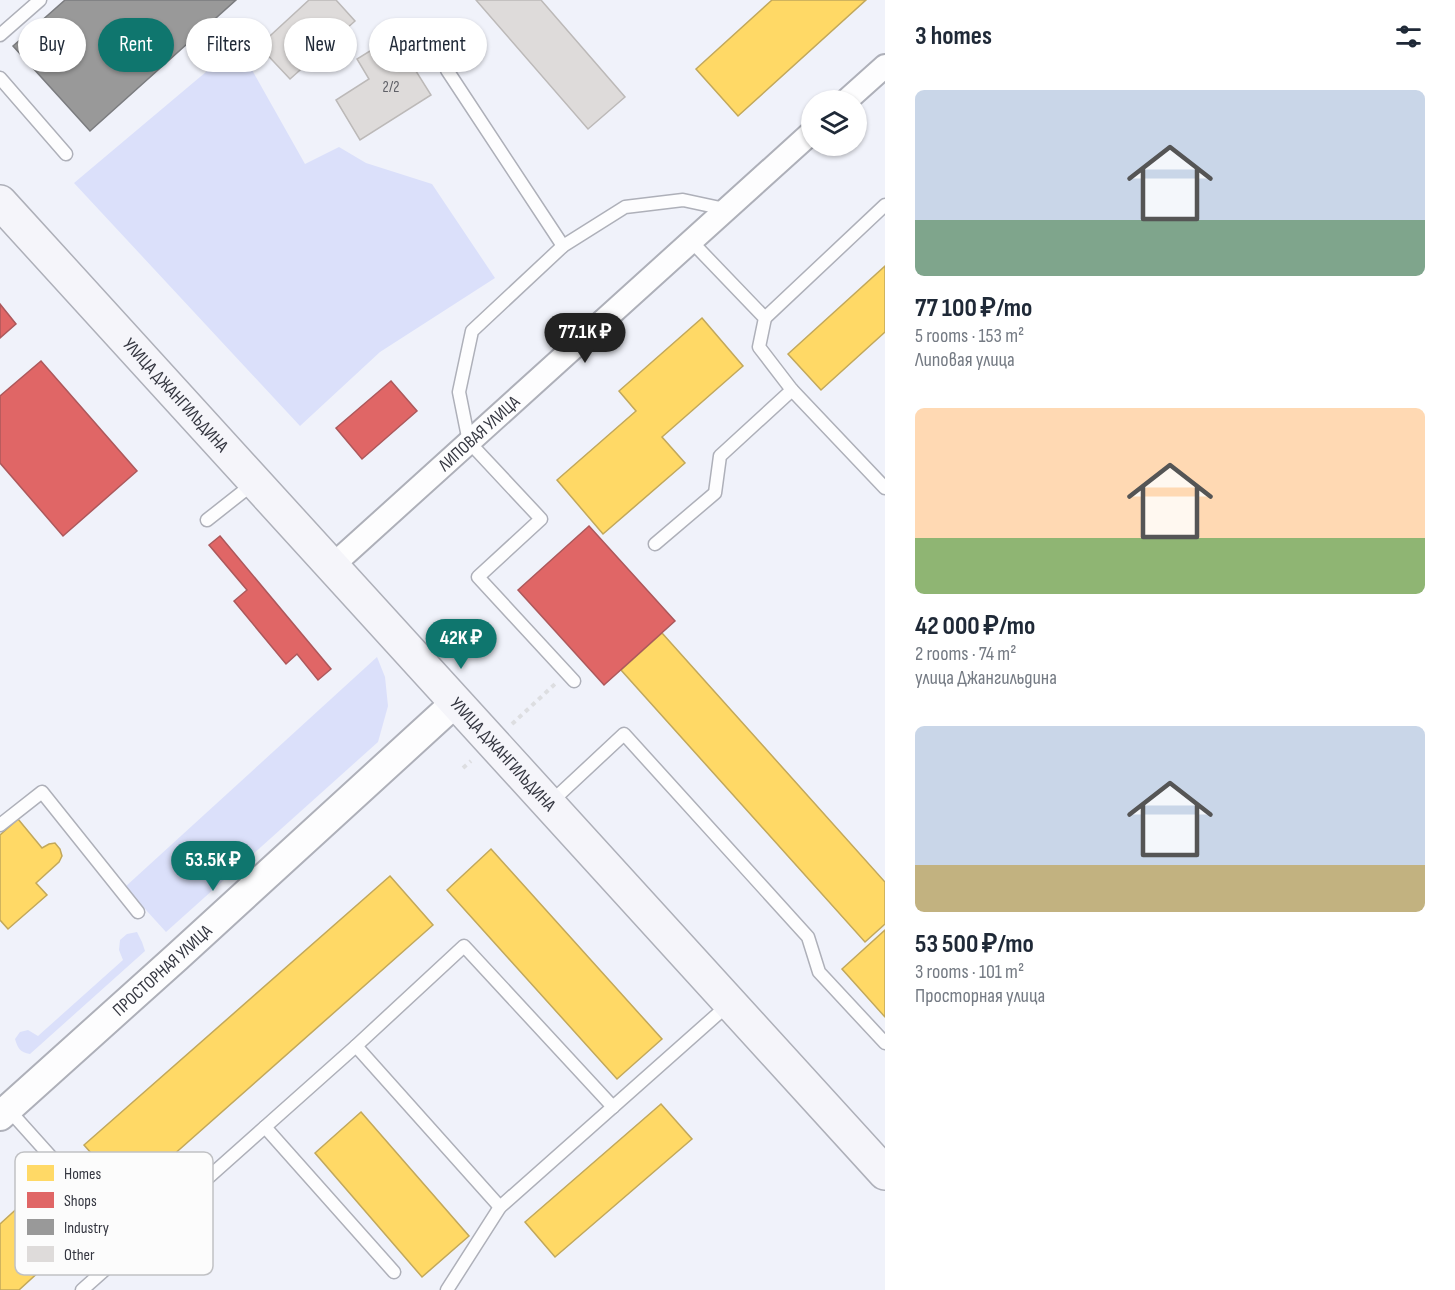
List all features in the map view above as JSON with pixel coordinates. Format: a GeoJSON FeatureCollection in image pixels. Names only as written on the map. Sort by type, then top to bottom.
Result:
{"type":"FeatureCollection","features":[{"type":"Feature","properties":{"kind":"main road","name":"УЛИЦА ДЖАНГИЛЬДИНА"},"geometry":{"type":"LineString","coordinates":[[0,202],[885,1173]]}},
{"type":"Feature","properties":{"kind":"street"},"geometry":{"type":"LineString","coordinates":[[858,90],[885,66]]}},
{"type":"Feature","properties":{"kind":"street","name":"ЛИПОВАЯ УЛИЦА"},"geometry":{"type":"LineString","coordinates":[[332,566],[801,142]]}},
{"type":"Feature","properties":{"kind":"street","name":"ПРОСТОРНАЯ УЛИЦА"},"geometry":{"type":"LineString","coordinates":[[4,1112],[456,702]]}},
{"type":"Feature","properties":{"kind":"lane"},"geometry":{"type":"LineString","coordinates":[[0,35],[40,0]]}},
{"type":"Feature","properties":{"kind":"lane"},"geometry":{"type":"LineString","coordinates":[[448,72],[563,246]]}},
{"type":"Feature","properties":{"kind":"lane"},"geometry":{"type":"LineString","coordinates":[[0,78],[66,154]]}},
{"type":"Feature","properties":{"kind":"lane"},"geometry":{"type":"LineString","coordinates":[[574,681],[478,577],[542,519],[469,442],[459,392],[472,331],[563,246],[625,207],[683,200],[725,209]]}},
{"type":"Feature","properties":{"kind":"lane"},"geometry":{"type":"LineString","coordinates":[[885,206],[765,318],[759,347],[792,390],[885,488]]}},
{"type":"Feature","properties":{"kind":"lane"},"geometry":{"type":"LineString","coordinates":[[691,241],[765,318]]}},
{"type":"Feature","properties":{"kind":"lane"},"geometry":{"type":"LineString","coordinates":[[655,544],[715,493],[720,456],[792,390]]}},
{"type":"Feature","properties":{"kind":"lane"},"geometry":{"type":"LineString","coordinates":[[207,520],[255,482]]}},
{"type":"Feature","properties":{"kind":"lane"},"geometry":{"type":"LineString","coordinates":[[549,804],[624,734],[808,937],[819,972],[885,1043]]}},
{"type":"Feature","properties":{"kind":"lane"},"geometry":{"type":"LineString","coordinates":[[0,825],[42,792],[138,912]]}},
{"type":"Feature","properties":{"kind":"lane"},"geometry":{"type":"LineString","coordinates":[[213,1173],[464,946],[613,1107]]}},
{"type":"Feature","properties":{"kind":"lane"},"geometry":{"type":"LineString","coordinates":[[447,1290],[500,1207],[730,1003]]}},
{"type":"Feature","properties":{"kind":"lane"},"geometry":{"type":"LineString","coordinates":[[356,1046],[500,1207]]}},
{"type":"Feature","properties":{"kind":"lane"},"geometry":{"type":"LineString","coordinates":[[4,1112],[42,1152]]}},
{"type":"Feature","properties":{"kind":"lane"},"geometry":{"type":"LineString","coordinates":[[265,1127],[394,1272]]}},
{"type":"Feature","properties":{"kind":"lane"},"geometry":{"type":"LineString","coordinates":[[82,1290],[99,1275]]}},
{"type":"Feature","properties":{"kind":"shaded area"},"geometry":{"type":"Polygon","coordinates":[[[206,72],[253,72],[305,164],[339,147],[366,163],[432,184],[495,278],[380,352],[300,426],[74,183],[206,72]]]}},
{"type":"Feature","properties":{"kind":"shaded area"},"geometry":{"type":"Polygon","coordinates":[[[377,657],[385,677],[388,706],[378,742],[166,932],[125,887],[377,657]]]}},
{"type":"Feature","properties":{"kind":"shaded area"},"geometry":{"type":"Polygon","coordinates":[[[137,932],[145,951],[30,1054],[20,1050],[15,1039],[20,1032],[28,1030],[38,1036],[123,960],[119,950],[120,940],[127,934],[137,932]]]}},
{"type":"Feature","properties":{"kind":"building: Homes"},"geometry":{"type":"Polygon","coordinates":[[[772,0],[866,0],[738,116],[696,69],[772,0]]]}},
{"type":"Feature","properties":{"kind":"building: Homes"},"geometry":{"type":"Polygon","coordinates":[[[885,266],[885,332],[821,390],[788,354],[885,266]]]}},
{"type":"Feature","properties":{"kind":"building: Homes"},"geometry":{"type":"Polygon","coordinates":[[[702,318],[743,366],[662,437],[685,463],[603,534],[557,480],[636,411],[619,391],[702,318]]]}},
{"type":"Feature","properties":{"kind":"building: Homes"},"geometry":{"type":"Polygon","coordinates":[[[662,633],[885,882],[885,924],[865,942],[621,670],[662,633]]]}},
{"type":"Feature","properties":{"kind":"building: Homes"},"geometry":{"type":"Polygon","coordinates":[[[18,819],[42,848],[55,843],[62,856],[59,862],[36,883],[47,895],[8,929],[0,920],[0,835],[18,819]]]}},
{"type":"Feature","properties":{"kind":"building: Homes"},"geometry":{"type":"Polygon","coordinates":[[[491,849],[662,1039],[617,1079],[447,890],[491,849]]]}},
{"type":"Feature","properties":{"kind":"building: Homes"},"geometry":{"type":"Polygon","coordinates":[[[390,876],[433,925],[177,1152],[90,1152],[84,1145],[390,876]]]}},
{"type":"Feature","properties":{"kind":"building: Homes"},"geometry":{"type":"Polygon","coordinates":[[[885,930],[885,1017],[842,969],[885,930]]]}},
{"type":"Feature","properties":{"kind":"building: Homes"},"geometry":{"type":"Polygon","coordinates":[[[661,1104],[692,1139],[555,1257],[525,1222],[661,1104]]]}},
{"type":"Feature","properties":{"kind":"building: Homes"},"geometry":{"type":"Polygon","coordinates":[[[361,1112],[469,1236],[422,1277],[315,1153],[361,1112]]]}},
{"type":"Feature","properties":{"kind":"building: Homes"},"geometry":{"type":"Polygon","coordinates":[[[15,1210],[15,1275],[35,1275],[19,1290],[0,1290],[0,1224],[15,1210]]]}},
{"type":"Feature","properties":{"kind":"building: Shops"},"geometry":{"type":"Polygon","coordinates":[[[0,304],[16,324],[0,338],[0,304]]]}},
{"type":"Feature","properties":{"kind":"building: Shops"},"geometry":{"type":"Polygon","coordinates":[[[41,361],[137,471],[63,536],[0,463],[0,396],[41,361]]]}},
{"type":"Feature","properties":{"kind":"building: Shops"},"geometry":{"type":"Polygon","coordinates":[[[391,381],[417,411],[362,459],[336,428],[391,381]]]}},
{"type":"Feature","properties":{"kind":"building: Shops"},"geometry":{"type":"Polygon","coordinates":[[[589,526],[675,621],[604,685],[518,590],[589,526]]]}},
{"type":"Feature","properties":{"kind":"building: Shops"},"geometry":{"type":"Polygon","coordinates":[[[220,536],[331,669],[318,680],[297,654],[286,664],[234,601],[247,590],[209,545],[220,536]]]}},
{"type":"Feature","properties":{"kind":"building: Industry"},"geometry":{"type":"Polygon","coordinates":[[[65,0],[236,0],[216,18],[186,18],[186,45],[174,56],[174,18],[98,18],[98,72],[156,72],[90,131],[37,72],[86,72],[86,18],[45,18],[65,0]]]}},
{"type":"Feature","properties":{"kind":"building: Industry"},"geometry":{"type":"Polygon","coordinates":[[[18,42],[18,52],[13,46],[18,42]]]}},
{"type":"Feature","properties":{"kind":"building: Other"},"geometry":{"type":"Polygon","coordinates":[[[309,0],[336,0],[352,18],[289,18],[309,0]]]}},
{"type":"Feature","properties":{"kind":"building: Other"},"geometry":{"type":"Polygon","coordinates":[[[476,0],[541,0],[625,97],[588,129],[476,0]]]}},
{"type":"Feature","properties":{"kind":"building: Other"},"geometry":{"type":"Polygon","coordinates":[[[284,23],[284,72],[298,72],[290,79],[272,60],[272,34],[284,23]]]}},
{"type":"Feature","properties":{"kind":"building: Other"},"geometry":{"type":"Polygon","coordinates":[[[369,52],[369,72],[417,72],[431,95],[360,140],[336,100],[369,79],[357,59],[369,52]]]}}]}
